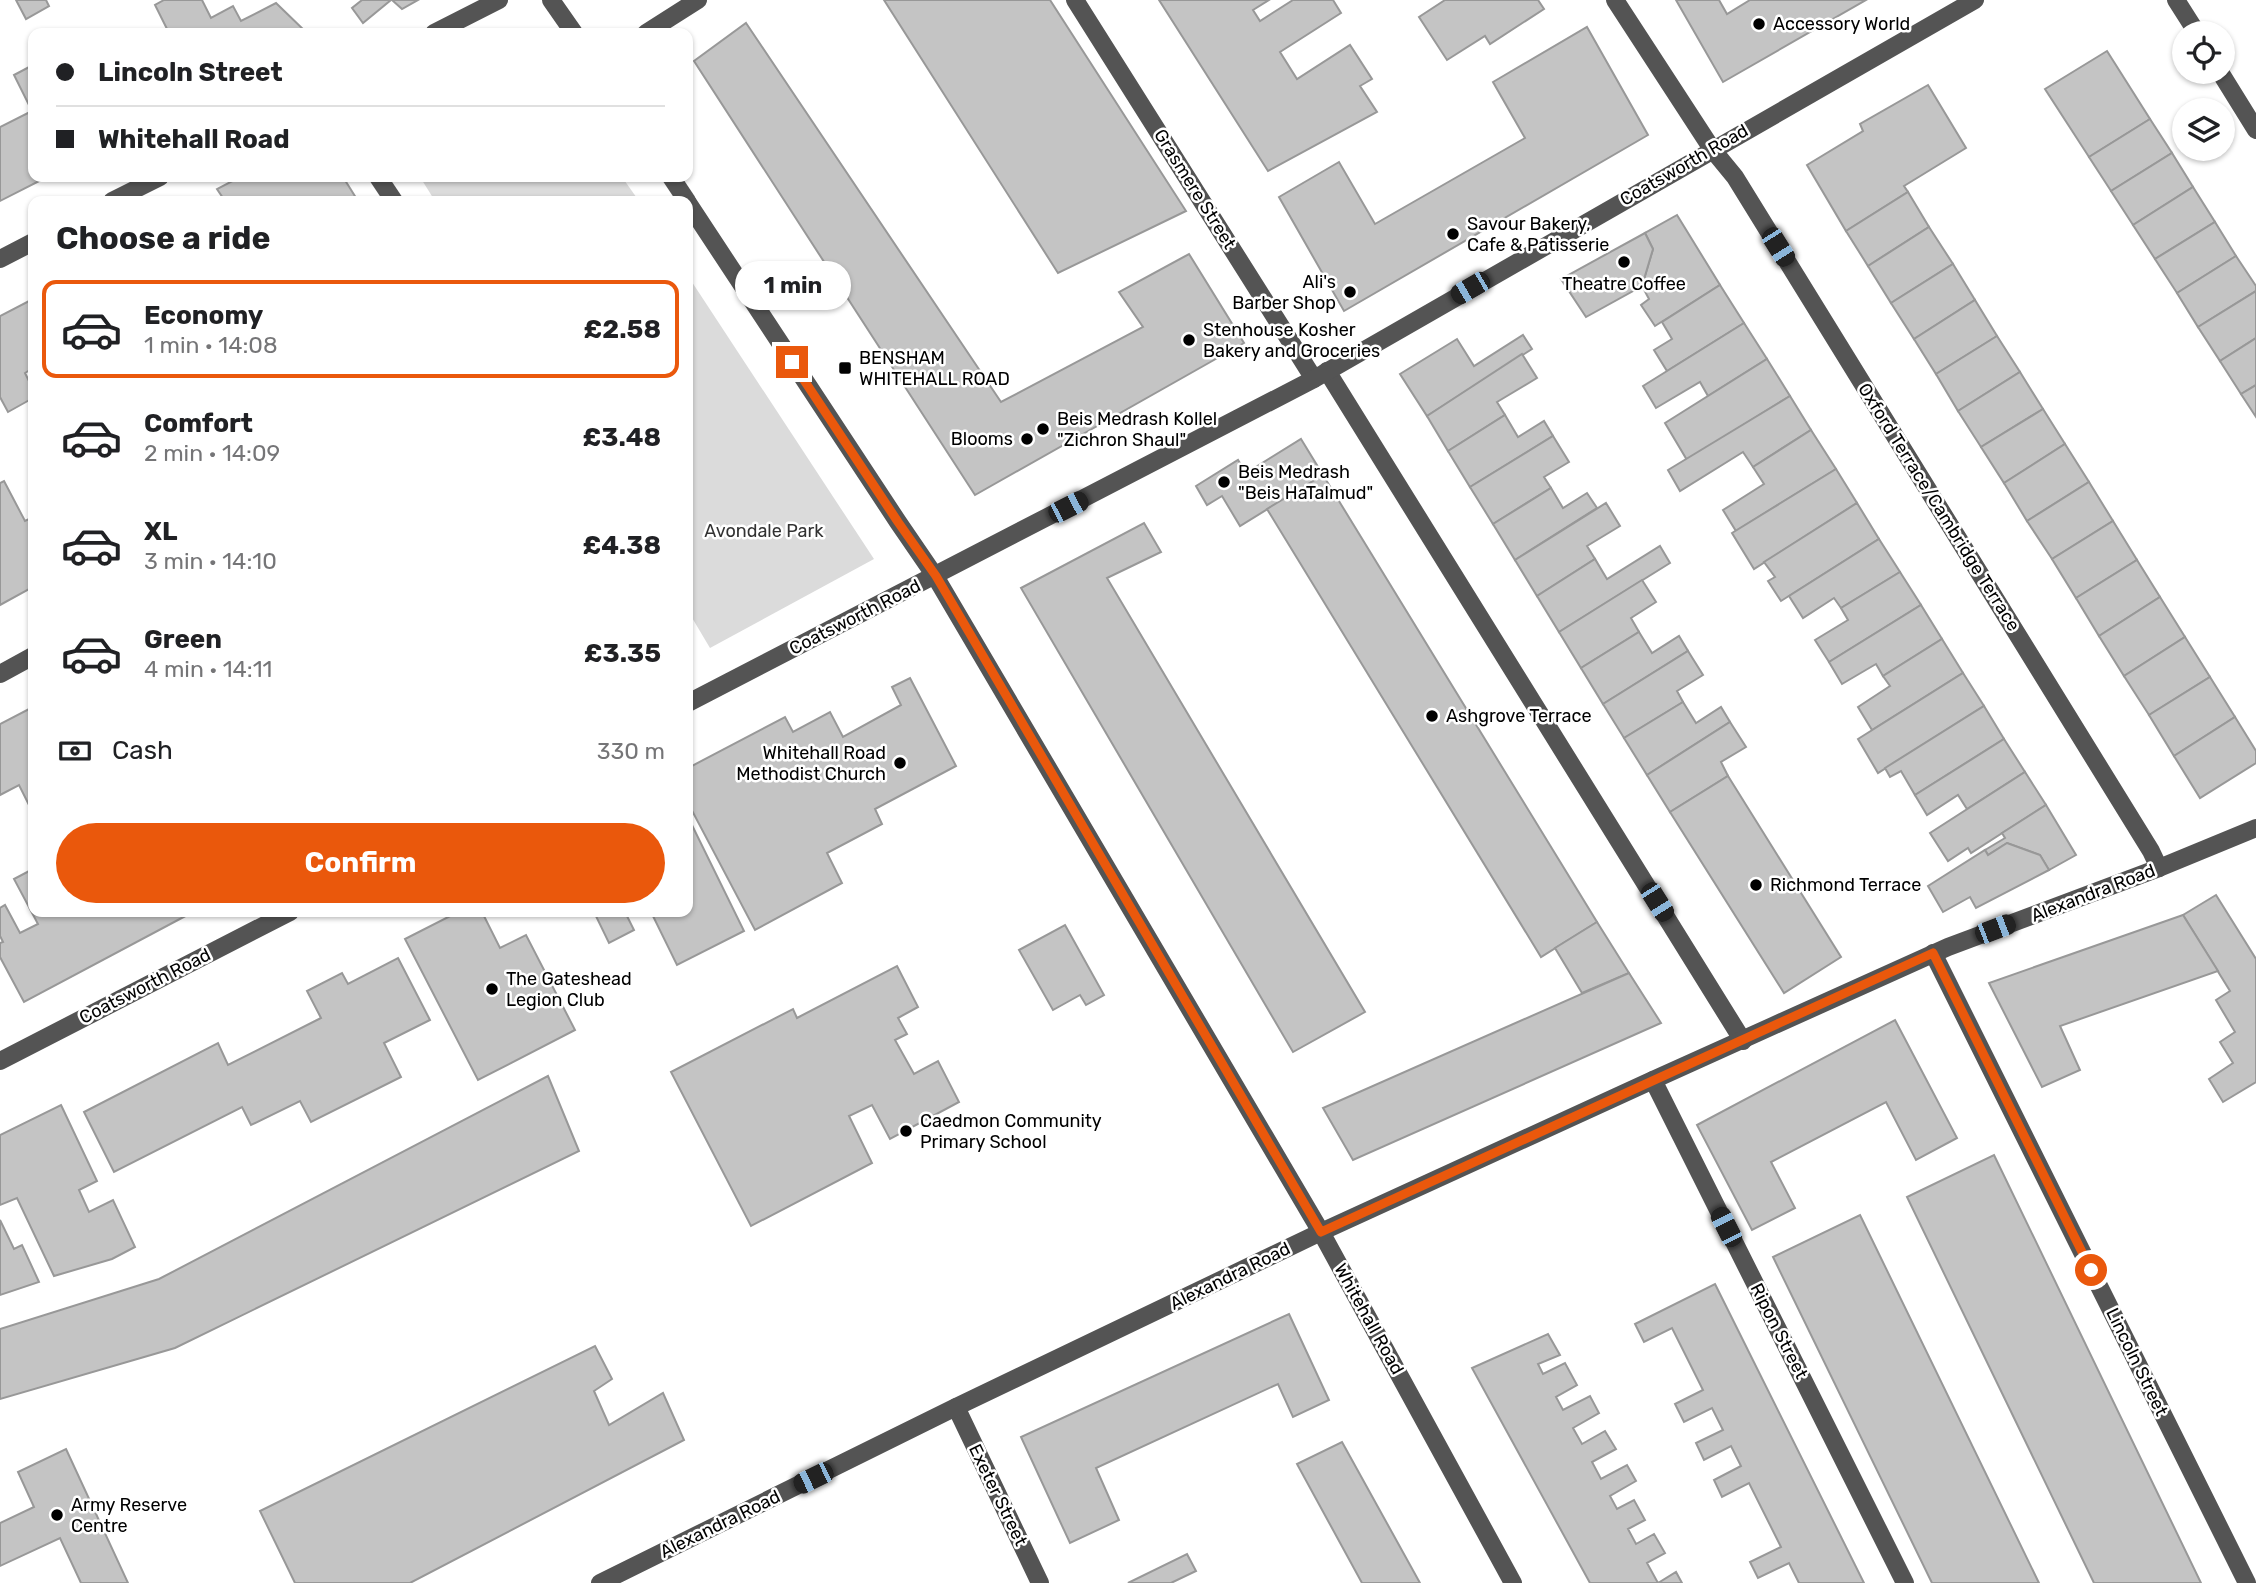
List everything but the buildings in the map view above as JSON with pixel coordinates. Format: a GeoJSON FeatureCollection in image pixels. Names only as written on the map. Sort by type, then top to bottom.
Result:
{"type":"FeatureCollection","features":[{"type":"Feature","properties":{"kind":"street"},"geometry":{"type":"LineString","coordinates":[[444,28],[499,0]]}},
{"type":"Feature","properties":{"kind":"street"},"geometry":{"type":"LineString","coordinates":[[551,0],[571,28]]}},
{"type":"Feature","properties":{"kind":"street"},"geometry":{"type":"LineString","coordinates":[[654,28],[698,0]]}},
{"type":"Feature","properties":{"kind":"street","name":"Grasmere Street"},"geometry":{"type":"LineString","coordinates":[[1075,0],[1321,375],[1743,1041]]}},
{"type":"Feature","properties":{"kind":"street","name":"Oxford Terrace/Cambridge Terrace"},"geometry":{"type":"LineString","coordinates":[[1615,0],[1712,149],[1735,177],[2151,851],[2158,868]]}},
{"type":"Feature","properties":{"kind":"street","name":"Coatsworth Road"},"geometry":{"type":"LineString","coordinates":[[693,700],[1321,375],[1975,0]]}},
{"type":"Feature","properties":{"kind":"street"},"geometry":{"type":"LineString","coordinates":[[2176,0],[2189,21]]}},
{"type":"Feature","properties":{"kind":"street"},"geometry":{"type":"LineString","coordinates":[[2227,84],[2256,130]]}},
{"type":"Feature","properties":{"kind":"street"},"geometry":{"type":"LineString","coordinates":[[122,196],[150,182]]}},
{"type":"Feature","properties":{"kind":"street","name":"Whitehall Road"},"geometry":{"type":"LineString","coordinates":[[693,211],[936,576],[1321,1232],[1513,1583]]}},
{"type":"Feature","properties":{"kind":"street"},"geometry":{"type":"LineString","coordinates":[[0,259],[28,245]]}},
{"type":"Feature","properties":{"kind":"street"},"geometry":{"type":"LineString","coordinates":[[0,674],[28,659]]}},
{"type":"Feature","properties":{"kind":"street","name":"Alexandra Road"},"geometry":{"type":"LineString","coordinates":[[600,1583],[956,1407],[1321,1232],[1653,1080],[1933,953],[2255,829]]}},
{"type":"Feature","properties":{"kind":"street","name":"Coatsworth Road"},"geometry":{"type":"LineString","coordinates":[[0,1060],[280,917]]}},
{"type":"Feature","properties":{"kind":"street","name":"Lincoln Street"},"geometry":{"type":"LineString","coordinates":[[1933,953],[2247,1583]]}},
{"type":"Feature","properties":{"kind":"street","name":"Ripon Street"},"geometry":{"type":"LineString","coordinates":[[1653,1080],[1905,1583]]}},
{"type":"Feature","properties":{"kind":"street","name":"Exeter Street"},"geometry":{"type":"LineString","coordinates":[[956,1407],[1040,1583]]}},
{"type":"Feature","properties":{"kind":"green space"},"geometry":{"type":"Polygon","coordinates":[[[423,182],[626,182],[635,196],[432,196],[423,182]]]}},
{"type":"Feature","properties":{"kind":"green space","name":"Avondale Park"},"geometry":{"type":"Polygon","coordinates":[[[693,284],[874,559],[710,648],[693,619],[693,284]]]}},
{"type":"Feature","properties":{"kind":"place","name":"Accessory World"},"geometry":{"type":"Point","coordinates":[1759,24]}},
{"type":"Feature","properties":{"kind":"place","name":"Savour Bakery, Cafe & Patisserie"},"geometry":{"type":"Point","coordinates":[1453,234]}},
{"type":"Feature","properties":{"kind":"place","name":"Theatre Coffee"},"geometry":{"type":"Point","coordinates":[1624,262]}},
{"type":"Feature","properties":{"kind":"place","name":"Ali's Barber Shop"},"geometry":{"type":"Point","coordinates":[1350,292]}},
{"type":"Feature","properties":{"kind":"place","name":"Stenhouse Kosher Bakery and Groceries"},"geometry":{"type":"Point","coordinates":[1189,340]}},
{"type":"Feature","properties":{"kind":"place","name":"BENSHAM WHITEHALL ROAD"},"geometry":{"type":"Point","coordinates":[845,368]}},
{"type":"Feature","properties":{"kind":"place","name":"Beis Medrash Kollel \"Zichron Shaul\""},"geometry":{"type":"Point","coordinates":[1043,429]}},
{"type":"Feature","properties":{"kind":"place","name":"Blooms"},"geometry":{"type":"Point","coordinates":[1027,439]}},
{"type":"Feature","properties":{"kind":"place","name":"Beis Medrash \"Beis HaTalmud\""},"geometry":{"type":"Point","coordinates":[1224,482]}},
{"type":"Feature","properties":{"kind":"place","name":"Ashgrove Terrace"},"geometry":{"type":"Point","coordinates":[1432,716]}},
{"type":"Feature","properties":{"kind":"place","name":"Whitehall Road Methodist Church"},"geometry":{"type":"Point","coordinates":[900,763]}},
{"type":"Feature","properties":{"kind":"place","name":"Richmond Terrace"},"geometry":{"type":"Point","coordinates":[1756,885]}},
{"type":"Feature","properties":{"kind":"place","name":"The Gateshead Legion Club"},"geometry":{"type":"Point","coordinates":[492,989]}},
{"type":"Feature","properties":{"kind":"place","name":"Caedmon Community Primary School"},"geometry":{"type":"Point","coordinates":[906,1131]}},
{"type":"Feature","properties":{"kind":"place","name":"Army Reserve Centre"},"geometry":{"type":"Point","coordinates":[57,1515]}},
{"type":"Feature","properties":{"kind":"route"},"geometry":{"type":"LineString","coordinates":[[792,362],[936,576],[1321,1232],[1933,953],[2091,1270]]}}]}
